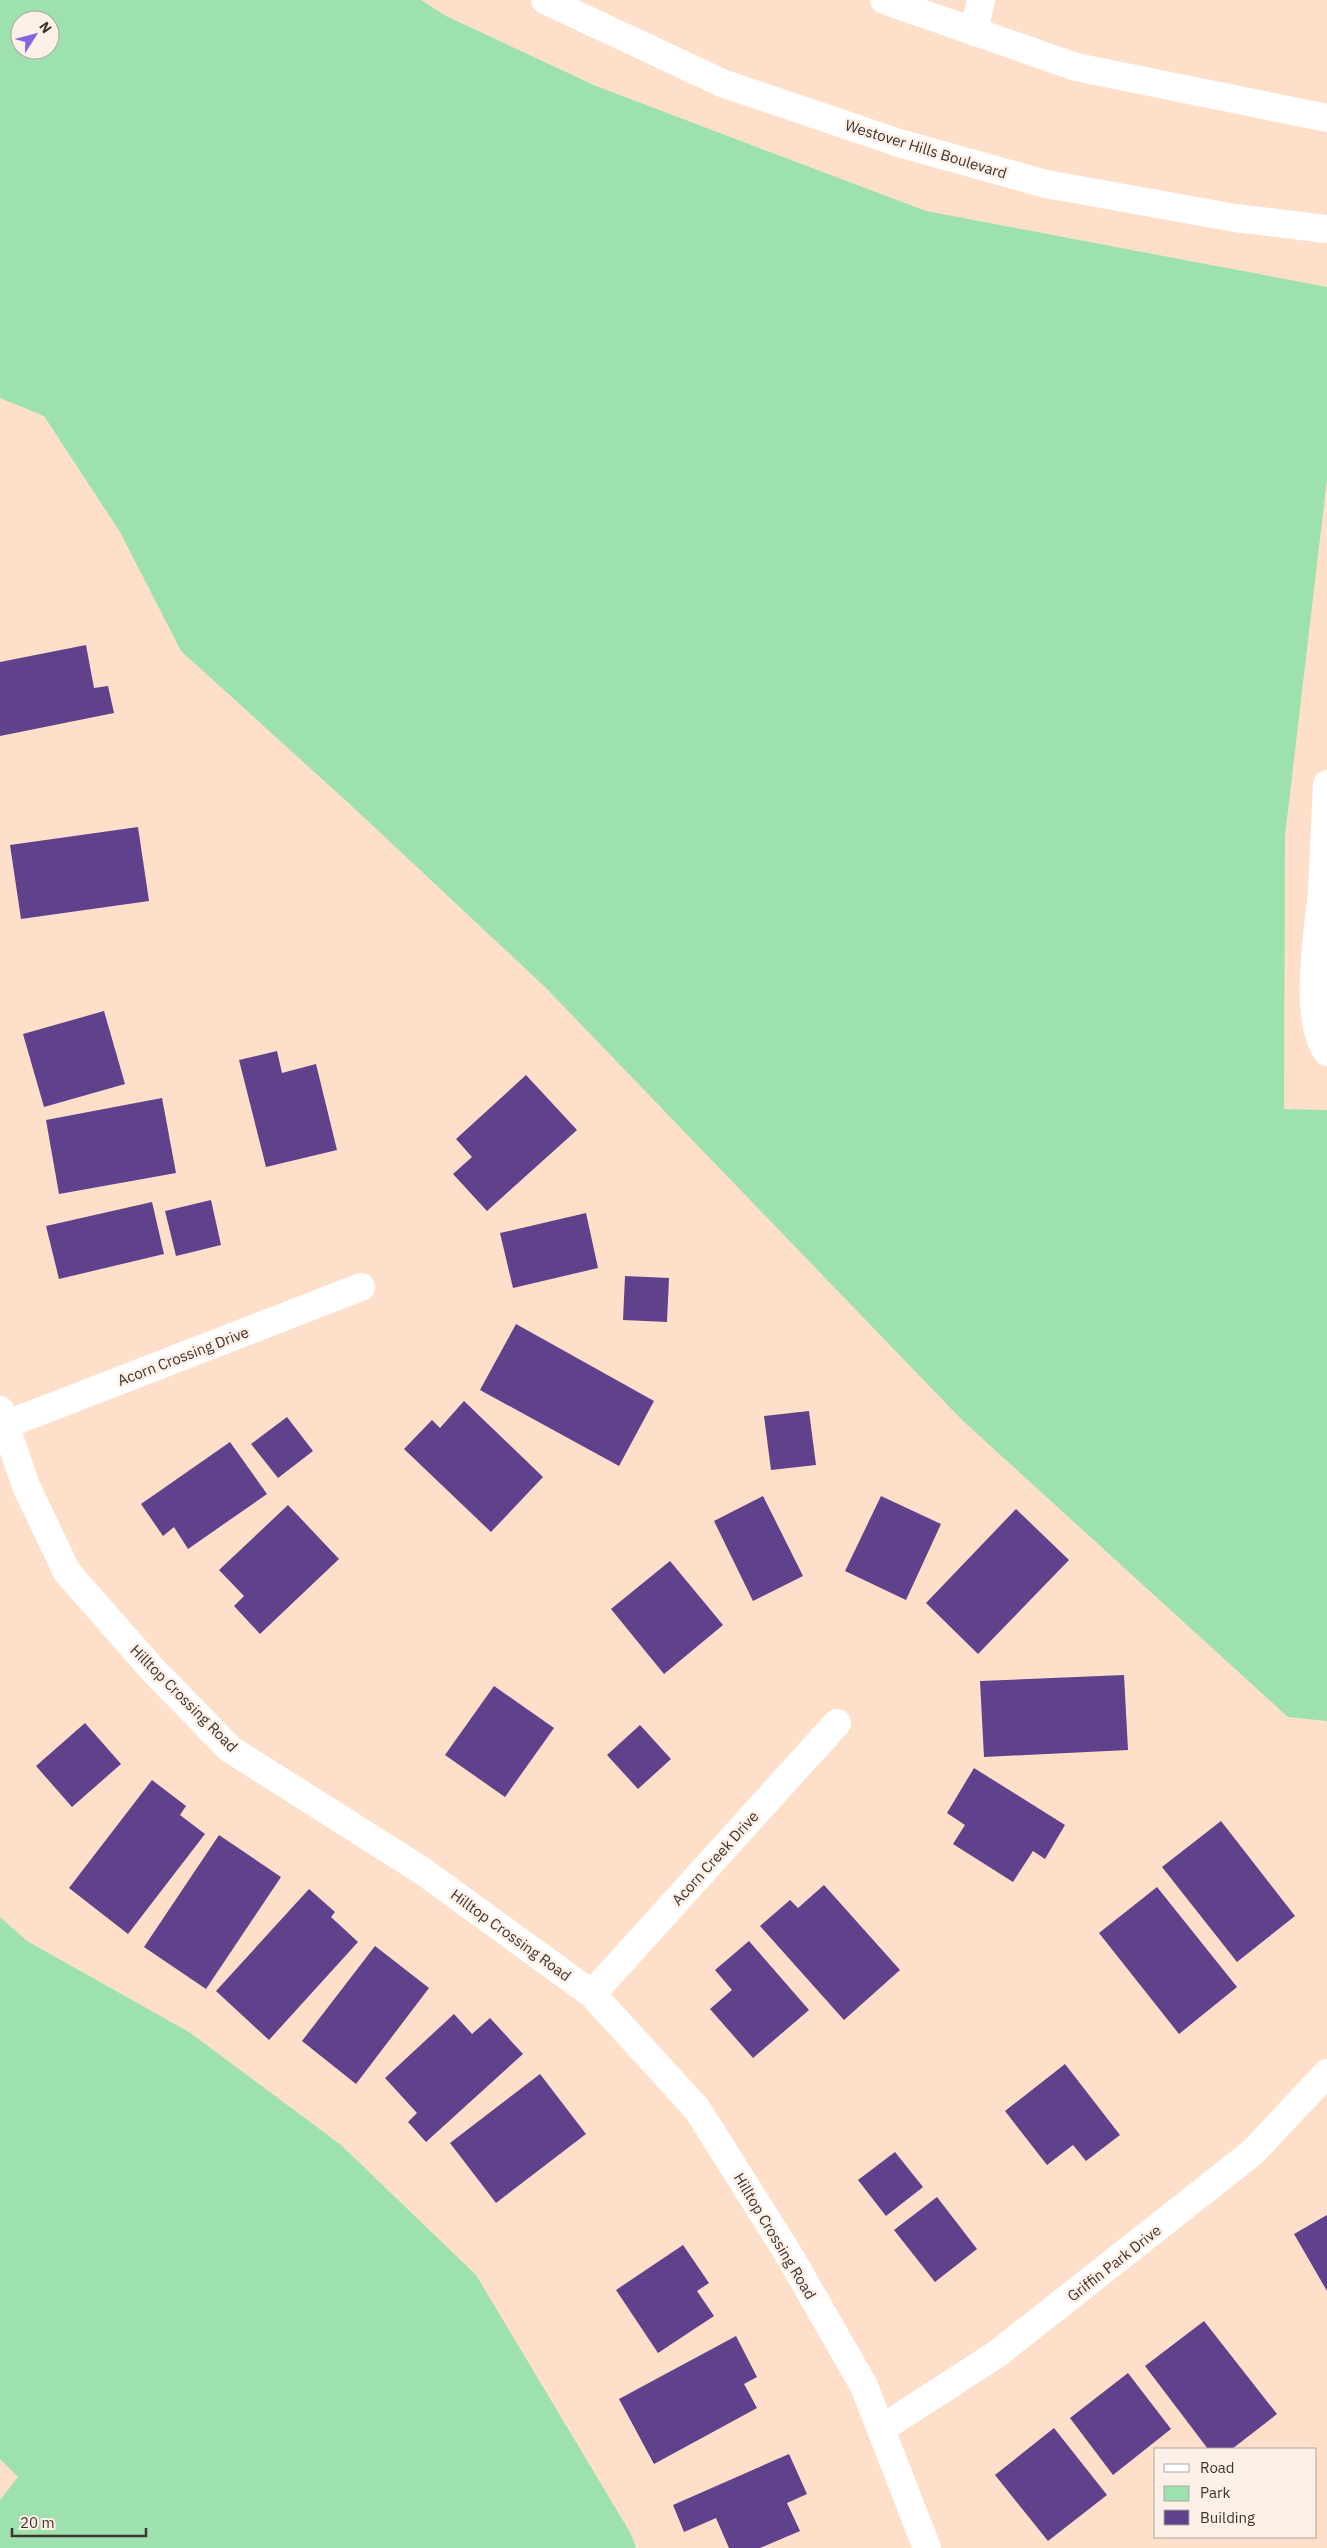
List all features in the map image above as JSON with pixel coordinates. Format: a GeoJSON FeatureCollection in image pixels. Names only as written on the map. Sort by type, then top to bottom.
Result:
{"type":"FeatureCollection","features":[{"type":"Feature","properties":{"kind":"street","name":"Westover Hills Boulevard"},"geometry":{"type":"LineString","coordinates":[[545,0],[722,83],[899,143],[1046,184],[1235,218],[1327,229]]}},
{"type":"Feature","properties":{"kind":"street"},"geometry":{"type":"LineString","coordinates":[[884,0],[1076,67],[1327,118]]}},
{"type":"Feature","properties":{"kind":"street"},"geometry":{"type":"LineString","coordinates":[[974,32],[981,0]]}},
{"type":"Feature","properties":{"kind":"street"},"geometry":{"type":"LineString","coordinates":[[1327,784],[1324,891],[1313,1001],[1320,1042],[1327,1052]]}},
{"type":"Feature","properties":{"kind":"street","name":"Acorn Crossing Drive"},"geometry":{"type":"LineString","coordinates":[[3,1417],[361,1287]]}},
{"type":"Feature","properties":{"kind":"street","name":"Hilltop Crossing Road"},"geometry":{"type":"LineString","coordinates":[[3,1417],[26,1486],[67,1572],[152,1669],[230,1748],[421,1870],[592,1994],[697,2110],[789,2255],[864,2386],[927,2548]]}},
{"type":"Feature","properties":{"kind":"street","name":"Acorn Creek Drive"},"geometry":{"type":"LineString","coordinates":[[592,1994],[837,1722]]}},
{"type":"Feature","properties":{"kind":"street","name":"Griffin Park Drive"},"geometry":{"type":"LineString","coordinates":[[881,2429],[997,2354],[1246,2158],[1327,2073]]}},
{"type":"Feature","properties":{"kind":"green space"},"geometry":{"type":"Polygon","coordinates":[[[0,0],[421,0],[446,16],[596,86],[926,211],[1327,287],[1327,479],[1285,836],[1284,1109],[1327,1110],[1327,1721],[1288,1717],[963,1421],[545,987],[354,808],[181,651],[120,532],[44,416],[0,398],[0,0]]]}},
{"type":"Feature","properties":{"kind":"green space"},"geometry":{"type":"Polygon","coordinates":[[[0,1917],[27,1941],[189,2032],[341,2145],[476,2275],[631,2534],[636,2548],[0,2548],[0,2500],[18,2477],[0,2459],[0,1917]]]}},
{"type":"Feature","properties":{"kind":"building"},"geometry":{"type":"Polygon","coordinates":[[[86,645],[94,688],[108,686],[114,713],[0,736],[0,662],[86,645]]]}},
{"type":"Feature","properties":{"kind":"building"},"geometry":{"type":"Polygon","coordinates":[[[138,827],[149,901],[21,919],[10,845],[138,827]]]}},
{"type":"Feature","properties":{"kind":"building"},"geometry":{"type":"Polygon","coordinates":[[[104,1011],[125,1084],[44,1107],[23,1034],[104,1011]]]}},
{"type":"Feature","properties":{"kind":"building"},"geometry":{"type":"Polygon","coordinates":[[[277,1051],[282,1073],[316,1064],[337,1150],[266,1167],[239,1060],[277,1051]]]}},
{"type":"Feature","properties":{"kind":"building"},"geometry":{"type":"Polygon","coordinates":[[[526,1075],[577,1130],[487,1211],[453,1174],[472,1157],[456,1139],[526,1075]]]}},
{"type":"Feature","properties":{"kind":"building"},"geometry":{"type":"Polygon","coordinates":[[[162,1098],[176,1173],[59,1194],[46,1120],[162,1098]]]}},
{"type":"Feature","properties":{"kind":"building"},"geometry":{"type":"Polygon","coordinates":[[[211,1200],[221,1245],[176,1256],[165,1211],[211,1200]]]}},
{"type":"Feature","properties":{"kind":"building"},"geometry":{"type":"Polygon","coordinates":[[[152,1202],[164,1254],[59,1279],[46,1226],[152,1202]]]}},
{"type":"Feature","properties":{"kind":"building"},"geometry":{"type":"Polygon","coordinates":[[[586,1213],[598,1268],[513,1288],[500,1233],[586,1213]]]}},
{"type":"Feature","properties":{"kind":"building"},"geometry":{"type":"Polygon","coordinates":[[[625,1276],[669,1278],[667,1322],[623,1320],[625,1276]]]}},
{"type":"Feature","properties":{"kind":"building"},"geometry":{"type":"Polygon","coordinates":[[[516,1324],[654,1401],[619,1466],[480,1390],[516,1324]]]}},
{"type":"Feature","properties":{"kind":"building"},"geometry":{"type":"Polygon","coordinates":[[[464,1401],[543,1477],[491,1532],[404,1449],[432,1420],[440,1428],[464,1401]]]}},
{"type":"Feature","properties":{"kind":"building"},"geometry":{"type":"Polygon","coordinates":[[[809,1411],[816,1465],[771,1470],[764,1416],[809,1411]]]}},
{"type":"Feature","properties":{"kind":"building"},"geometry":{"type":"Polygon","coordinates":[[[287,1417],[313,1451],[278,1478],[251,1444],[287,1417]]]}},
{"type":"Feature","properties":{"kind":"building"},"geometry":{"type":"Polygon","coordinates":[[[230,1442],[267,1494],[188,1549],[174,1527],[163,1536],[141,1504],[230,1442]]]}},
{"type":"Feature","properties":{"kind":"building"},"geometry":{"type":"Polygon","coordinates":[[[763,1496],[803,1576],[753,1601],[714,1521],[763,1496]]]}},
{"type":"Feature","properties":{"kind":"building"},"geometry":{"type":"Polygon","coordinates":[[[881,1496],[941,1524],[906,1600],[845,1571],[881,1496]]]}},
{"type":"Feature","properties":{"kind":"building"},"geometry":{"type":"Polygon","coordinates":[[[288,1505],[339,1559],[260,1634],[234,1606],[244,1596],[219,1570],[288,1505]]]}},
{"type":"Feature","properties":{"kind":"building"},"geometry":{"type":"Polygon","coordinates":[[[1016,1509],[1069,1560],[978,1654],[926,1603],[1016,1509]]]}},
{"type":"Feature","properties":{"kind":"building"},"geometry":{"type":"Polygon","coordinates":[[[670,1561],[723,1625],[664,1674],[611,1609],[670,1561]]]}},
{"type":"Feature","properties":{"kind":"building"},"geometry":{"type":"Polygon","coordinates":[[[1124,1675],[1128,1750],[984,1757],[980,1681],[1124,1675]]]}},
{"type":"Feature","properties":{"kind":"building"},"geometry":{"type":"Polygon","coordinates":[[[494,1686],[554,1728],[505,1797],[445,1755],[494,1686]]]}},
{"type":"Feature","properties":{"kind":"building"},"geometry":{"type":"Polygon","coordinates":[[[85,1723],[121,1764],[72,1807],[36,1766],[85,1723]]]}},
{"type":"Feature","properties":{"kind":"building"},"geometry":{"type":"Polygon","coordinates":[[[640,1725],[671,1759],[638,1789],[607,1755],[640,1725]]]}},
{"type":"Feature","properties":{"kind":"building"},"geometry":{"type":"Polygon","coordinates":[[[974,1768],[1065,1825],[1045,1859],[1033,1851],[1013,1882],[953,1844],[965,1825],[947,1813],[974,1768]]]}},
{"type":"Feature","properties":{"kind":"building"},"geometry":{"type":"Polygon","coordinates":[[[152,1780],[186,1806],[180,1815],[205,1834],[128,1934],[69,1888],[152,1780]]]}},
{"type":"Feature","properties":{"kind":"building"},"geometry":{"type":"Polygon","coordinates":[[[1221,1821],[1295,1916],[1237,1962],[1162,1867],[1221,1821]]]}},
{"type":"Feature","properties":{"kind":"building"},"geometry":{"type":"Polygon","coordinates":[[[219,1835],[281,1877],[206,1989],[144,1947],[219,1835]]]}},
{"type":"Feature","properties":{"kind":"building"},"geometry":{"type":"Polygon","coordinates":[[[824,1885],[900,1970],[844,2020],[760,1926],[790,1900],[798,1908],[824,1885]]]}},
{"type":"Feature","properties":{"kind":"building"},"geometry":{"type":"Polygon","coordinates":[[[1157,1887],[1237,1987],[1179,2034],[1099,1933],[1157,1887]]]}},
{"type":"Feature","properties":{"kind":"building"},"geometry":{"type":"Polygon","coordinates":[[[309,1889],[335,1912],[331,1917],[358,1942],[269,2040],[216,1991],[309,1889]]]}},
{"type":"Feature","properties":{"kind":"building"},"geometry":{"type":"Polygon","coordinates":[[[749,1941],[809,2010],[753,2058],[710,2009],[732,1990],[715,1970],[749,1941]]]}},
{"type":"Feature","properties":{"kind":"building"},"geometry":{"type":"Polygon","coordinates":[[[375,1946],[429,1988],[356,2084],[302,2041],[375,1946]]]}},
{"type":"Feature","properties":{"kind":"building"},"geometry":{"type":"Polygon","coordinates":[[[454,2014],[472,2034],[490,2018],[523,2054],[426,2142],[408,2122],[417,2113],[385,2078],[454,2014]]]}},
{"type":"Feature","properties":{"kind":"building"},"geometry":{"type":"Polygon","coordinates":[[[1065,2064],[1120,2135],[1086,2161],[1073,2145],[1047,2165],[1005,2111],[1065,2064]]]}},
{"type":"Feature","properties":{"kind":"building"},"geometry":{"type":"Polygon","coordinates":[[[540,2074],[586,2134],[496,2203],[450,2143],[540,2074]]]}},
{"type":"Feature","properties":{"kind":"building"},"geometry":{"type":"Polygon","coordinates":[[[895,2152],[923,2187],[886,2216],[858,2180],[895,2152]]]}},
{"type":"Feature","properties":{"kind":"building"},"geometry":{"type":"Polygon","coordinates":[[[937,2197],[977,2249],[935,2282],[894,2230],[937,2197]]]}},
{"type":"Feature","properties":{"kind":"building"},"geometry":{"type":"Polygon","coordinates":[[[1327,2215],[1327,2291],[1294,2234],[1327,2215]]]}},
{"type":"Feature","properties":{"kind":"building"},"geometry":{"type":"Polygon","coordinates":[[[683,2245],[709,2283],[697,2291],[714,2316],[658,2353],[616,2290],[683,2245]]]}},
{"type":"Feature","properties":{"kind":"building"},"geometry":{"type":"Polygon","coordinates":[[[1204,2321],[1277,2414],[1233,2448],[1207,2448],[1145,2366],[1204,2321]]]}},
{"type":"Feature","properties":{"kind":"building"},"geometry":{"type":"Polygon","coordinates":[[[736,2336],[757,2377],[744,2384],[757,2408],[654,2464],[619,2399],[736,2336]]]}},
{"type":"Feature","properties":{"kind":"building"},"geometry":{"type":"Polygon","coordinates":[[[1128,2373],[1171,2429],[1113,2475],[1070,2418],[1128,2373]]]}},
{"type":"Feature","properties":{"kind":"building"},"geometry":{"type":"Polygon","coordinates":[[[1054,2428],[1107,2495],[1048,2541],[995,2475],[1054,2428]]]}},
{"type":"Feature","properties":{"kind":"building"},"geometry":{"type":"Polygon","coordinates":[[[789,2454],[807,2494],[787,2503],[800,2531],[760,2548],[729,2548],[716,2518],[684,2532],[673,2505],[789,2454]]]}}]}
